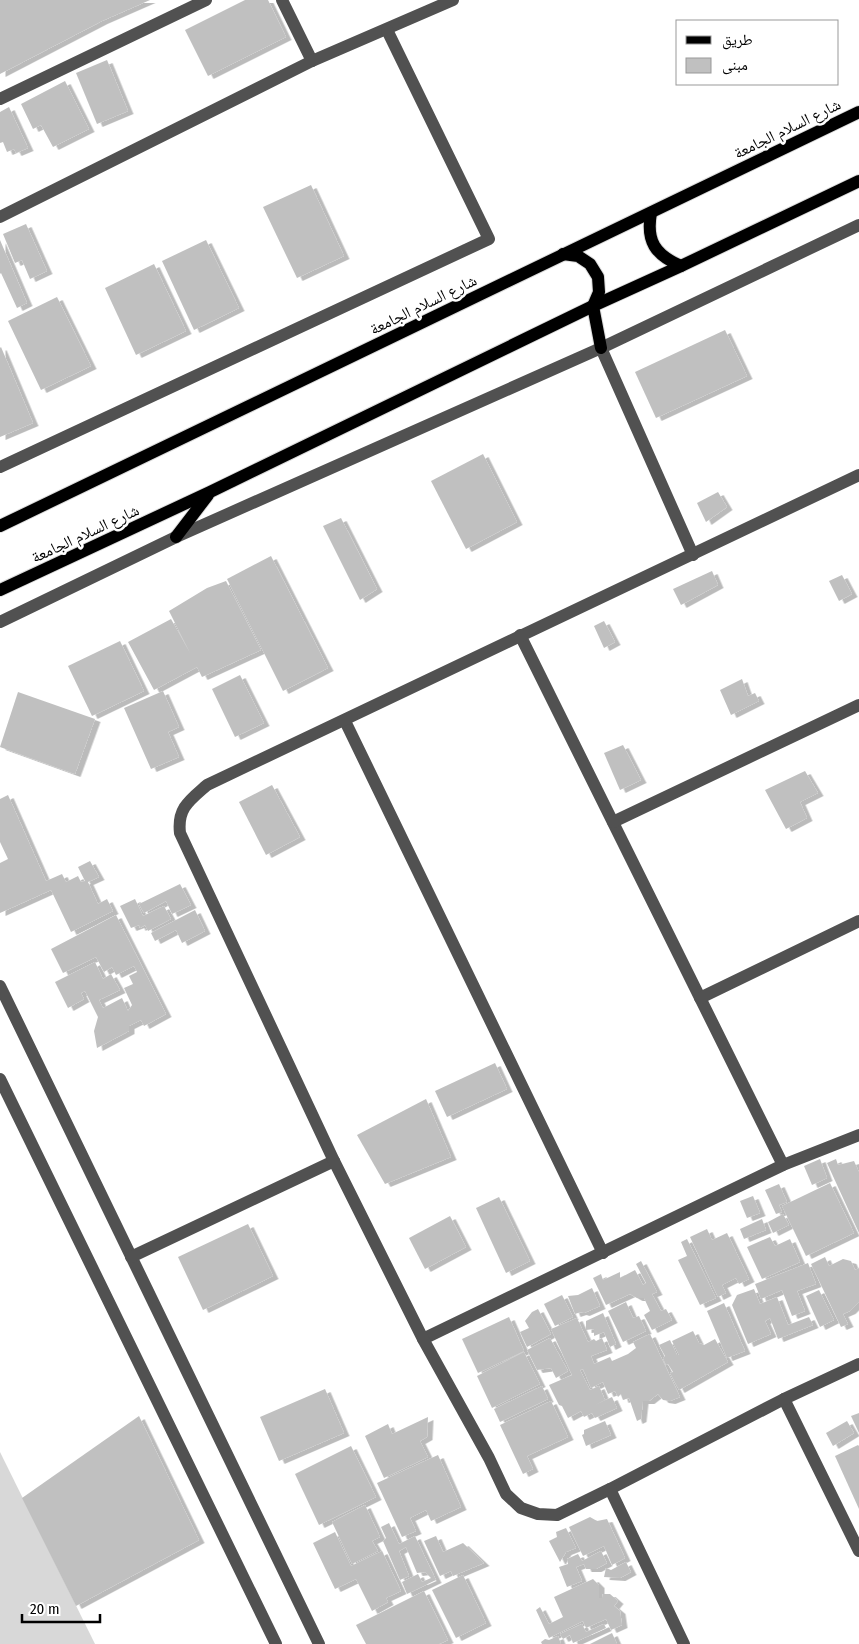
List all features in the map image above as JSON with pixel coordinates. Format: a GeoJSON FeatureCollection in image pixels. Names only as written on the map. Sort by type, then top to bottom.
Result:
{"type":"FeatureCollection","features":[{"type":"Feature","properties":{"kind":"main road","name":"شارع السلام الجامعة"},"geometry":{"type":"LineString","coordinates":[[0,526],[859,112]]}},
{"type":"Feature","properties":{"kind":"main road","name":"شارع السلام الجامعة"},"geometry":{"type":"LineString","coordinates":[[0,590],[210,492],[593,306],[859,181]]}},
{"type":"Feature","properties":{"kind":"main road"},"geometry":{"type":"LineString","coordinates":[[651,213],[649,226],[651,240],[658,252],[668,261],[681,266]]}},
{"type":"Feature","properties":{"kind":"main road"},"geometry":{"type":"LineString","coordinates":[[563,254],[578,256],[590,264],[598,277],[599,292],[593,306],[601,348]]}},
{"type":"Feature","properties":{"kind":"main road"},"geometry":{"type":"LineString","coordinates":[[176,537],[210,492]]}},
{"type":"Feature","properties":{"kind":"street"},"geometry":{"type":"LineString","coordinates":[[0,99],[206,0]]}},
{"type":"Feature","properties":{"kind":"street"},"geometry":{"type":"LineString","coordinates":[[282,0],[312,61]]}},
{"type":"Feature","properties":{"kind":"street"},"geometry":{"type":"LineString","coordinates":[[0,217],[312,61],[453,0]]}},
{"type":"Feature","properties":{"kind":"street"},"geometry":{"type":"LineString","coordinates":[[0,467],[488,239],[387,30]]}},
{"type":"Feature","properties":{"kind":"street"},"geometry":{"type":"LineString","coordinates":[[0,623],[176,537],[601,348],[859,225]]}},
{"type":"Feature","properties":{"kind":"street"},"geometry":{"type":"LineString","coordinates":[[601,348],[693,555]]}},
{"type":"Feature","properties":{"kind":"street"},"geometry":{"type":"LineString","coordinates":[[859,475],[207,785],[188,802],[178,821],[180,833],[334,1161],[423,1339],[489,1458],[506,1494],[521,1508],[538,1514],[557,1514],[610,1489],[784,1399],[859,1364]]}},
{"type":"Feature","properties":{"kind":"street"},"geometry":{"type":"LineString","coordinates":[[520,635],[783,1165]]}},
{"type":"Feature","properties":{"kind":"street"},"geometry":{"type":"LineString","coordinates":[[613,822],[859,705]]}},
{"type":"Feature","properties":{"kind":"street"},"geometry":{"type":"LineString","coordinates":[[345,720],[603,1253]]}},
{"type":"Feature","properties":{"kind":"street"},"geometry":{"type":"LineString","coordinates":[[700,998],[859,921]]}},
{"type":"Feature","properties":{"kind":"street"},"geometry":{"type":"LineString","coordinates":[[0,986],[319,1644]]}},
{"type":"Feature","properties":{"kind":"street"},"geometry":{"type":"LineString","coordinates":[[0,1079],[276,1644]]}},
{"type":"Feature","properties":{"kind":"street"},"geometry":{"type":"LineString","coordinates":[[423,1339],[783,1165],[859,1135]]}},
{"type":"Feature","properties":{"kind":"street"},"geometry":{"type":"LineString","coordinates":[[131,1257],[334,1161]]}},
{"type":"Feature","properties":{"kind":"street"},"geometry":{"type":"LineString","coordinates":[[784,1399],[859,1551]]}},
{"type":"Feature","properties":{"kind":"street"},"geometry":{"type":"LineString","coordinates":[[610,1489],[684,1644]]}},
{"type":"Feature","properties":{"kind":"shaded area"},"geometry":{"type":"Polygon","coordinates":[[[0,1452],[95,1644],[0,1644],[0,1452]]]}},
{"type":"Feature","properties":{"kind":"building"},"geometry":{"type":"Polygon","coordinates":[[[0,0],[150,0],[102,21],[0,74],[0,0]]]}},
{"type":"Feature","properties":{"kind":"building"},"geometry":{"type":"Polygon","coordinates":[[[245,0],[268,0],[286,37],[208,76],[185,30],[245,0]]]}},
{"type":"Feature","properties":{"kind":"building"},"geometry":{"type":"Polygon","coordinates":[[[107,60],[128,111],[97,124],[76,73],[107,60]]]}},
{"type":"Feature","properties":{"kind":"building"},"geometry":{"type":"Polygon","coordinates":[[[65,81],[89,129],[53,147],[41,125],[33,129],[21,104],[65,81]]]}},
{"type":"Feature","properties":{"kind":"building"},"geometry":{"type":"Polygon","coordinates":[[[9,107],[28,148],[16,153],[14,149],[7,152],[3,142],[0,143],[0,112],[9,107]]]}},
{"type":"Feature","properties":{"kind":"building"},"geometry":{"type":"Polygon","coordinates":[[[311,185],[344,256],[297,278],[263,207],[311,185]]]}},
{"type":"Feature","properties":{"kind":"building"},"geometry":{"type":"Polygon","coordinates":[[[26,224],[47,271],[30,279],[22,260],[15,263],[3,234],[26,224]]]}},
{"type":"Feature","properties":{"kind":"building"},"geometry":{"type":"Polygon","coordinates":[[[0,240],[27,303],[17,308],[0,274],[0,240]]]}},
{"type":"Feature","properties":{"kind":"building"},"geometry":{"type":"Polygon","coordinates":[[[206,240],[239,308],[194,330],[162,261],[206,240]]]}},
{"type":"Feature","properties":{"kind":"building"},"geometry":{"type":"Polygon","coordinates":[[[154,264],[186,331],[136,355],[105,288],[154,264]]]}},
{"type":"Feature","properties":{"kind":"building"},"geometry":{"type":"Polygon","coordinates":[[[57,297],[91,366],[41,390],[8,321],[57,297]]]}},
{"type":"Feature","properties":{"kind":"building"},"geometry":{"type":"Polygon","coordinates":[[[725,330],[747,376],[656,418],[635,372],[725,330]]]}},
{"type":"Feature","properties":{"kind":"building"},"geometry":{"type":"Polygon","coordinates":[[[0,348],[33,423],[0,437],[0,348]]]}},
{"type":"Feature","properties":{"kind":"building"},"geometry":{"type":"Polygon","coordinates":[[[483,454],[517,522],[466,549],[431,481],[483,454]]]}},
{"type":"Feature","properties":{"kind":"building"},"geometry":{"type":"Polygon","coordinates":[[[718,492],[727,507],[706,522],[697,503],[718,492]]]}},
{"type":"Feature","properties":{"kind":"building"},"geometry":{"type":"Polygon","coordinates":[[[341,518],[377,589],[360,600],[323,526],[341,518]]]}},
{"type":"Feature","properties":{"kind":"building"},"geometry":{"type":"Polygon","coordinates":[[[271,556],[328,668],[283,691],[227,579],[271,556]]]}},
{"type":"Feature","properties":{"kind":"building"},"geometry":{"type":"Polygon","coordinates":[[[712,571],[718,585],[681,605],[673,589],[712,571]]]}},
{"type":"Feature","properties":{"kind":"building"},"geometry":{"type":"Polygon","coordinates":[[[842,575],[852,594],[839,601],[829,581],[842,575]]]}},
{"type":"Feature","properties":{"kind":"building"},"geometry":{"type":"Polygon","coordinates":[[[226,581],[261,650],[202,677],[197,667],[154,690],[128,642],[171,619],[190,653],[169,611],[207,588],[226,581]]]}},
{"type":"Feature","properties":{"kind":"building"},"geometry":{"type":"Polygon","coordinates":[[[604,621],[615,642],[604,648],[594,626],[604,621]]]}},
{"type":"Feature","properties":{"kind":"building"},"geometry":{"type":"Polygon","coordinates":[[[120,641],[144,691],[92,716],[68,666],[120,641]]]}},
{"type":"Feature","properties":{"kind":"building"},"geometry":{"type":"Polygon","coordinates":[[[240,675],[264,723],[235,737],[212,689],[240,675]]]}},
{"type":"Feature","properties":{"kind":"building"},"geometry":{"type":"Polygon","coordinates":[[[742,679],[748,696],[755,693],[759,701],[731,715],[720,690],[742,679]]]}},
{"type":"Feature","properties":{"kind":"building"},"geometry":{"type":"Polygon","coordinates":[[[163,691],[179,727],[168,732],[179,757],[151,769],[124,708],[163,691]]]}},
{"type":"Feature","properties":{"kind":"building"},"geometry":{"type":"Polygon","coordinates":[[[18,692],[95,719],[75,774],[0,747],[18,692]]]}},
{"type":"Feature","properties":{"kind":"building"},"geometry":{"type":"Polygon","coordinates":[[[623,745],[641,780],[620,790],[604,753],[623,745]]]}},
{"type":"Feature","properties":{"kind":"building"},"geometry":{"type":"Polygon","coordinates":[[[805,771],[818,793],[800,802],[807,818],[786,829],[765,790],[805,771]]]}},
{"type":"Feature","properties":{"kind":"building"},"geometry":{"type":"Polygon","coordinates":[[[272,785],[300,837],[266,855],[239,802],[272,785]]]}},
{"type":"Feature","properties":{"kind":"building"},"geometry":{"type":"Polygon","coordinates":[[[8,795],[46,881],[62,874],[66,882],[78,876],[81,882],[85,881],[78,867],[90,861],[99,877],[88,882],[98,904],[107,899],[113,911],[71,932],[51,890],[0,913],[0,863],[8,859],[0,842],[0,799],[8,795]]]}},
{"type":"Feature","properties":{"kind":"building"},"geometry":{"type":"Polygon","coordinates":[[[180,884],[191,905],[172,914],[166,901],[144,913],[139,904],[180,884]]]}},
{"type":"Feature","properties":{"kind":"building"},"geometry":{"type":"Polygon","coordinates":[[[135,899],[143,916],[164,906],[171,919],[148,931],[145,925],[140,928],[139,925],[131,928],[120,906],[135,899]]]}},
{"type":"Feature","properties":{"kind":"building"},"geometry":{"type":"Polygon","coordinates":[[[195,910],[205,931],[182,943],[176,930],[155,941],[151,933],[195,910]]]}},
{"type":"Feature","properties":{"kind":"building"},"geometry":{"type":"Polygon","coordinates":[[[116,915],[166,1014],[144,1026],[141,1020],[129,1026],[129,1031],[97,1048],[94,1031],[98,1017],[85,991],[81,993],[84,999],[68,1008],[55,982],[95,962],[103,979],[111,974],[120,990],[99,1000],[103,1008],[122,998],[128,1011],[132,1005],[124,988],[133,984],[129,976],[137,972],[134,966],[116,975],[112,967],[104,972],[96,957],[63,973],[51,949],[116,915]]]}},
{"type":"Feature","properties":{"kind":"building"},"geometry":{"type":"Polygon","coordinates":[[[495,1063],[507,1089],[447,1117],[435,1091],[495,1063]]]}},
{"type":"Feature","properties":{"kind":"building"},"geometry":{"type":"Polygon","coordinates":[[[426,1099],[451,1157],[385,1184],[357,1135],[426,1099]]]}},
{"type":"Feature","properties":{"kind":"building"},"geometry":{"type":"Polygon","coordinates":[[[820,1159],[827,1178],[812,1185],[804,1166],[820,1159]]]}},
{"type":"Feature","properties":{"kind":"building"},"geometry":{"type":"Polygon","coordinates":[[[836,1159],[838,1165],[854,1161],[859,1172],[859,1233],[827,1163],[836,1159]]]}},
{"type":"Feature","properties":{"kind":"building"},"geometry":{"type":"Polygon","coordinates":[[[830,1183],[854,1233],[806,1256],[782,1206],[830,1183]]]}},
{"type":"Feature","properties":{"kind":"building"},"geometry":{"type":"Polygon","coordinates":[[[779,1184],[787,1202],[779,1205],[782,1212],[776,1214],[765,1190],[779,1184]]]}},
{"type":"Feature","properties":{"kind":"building"},"geometry":{"type":"Polygon","coordinates":[[[753,1196],[760,1213],[747,1218],[740,1201],[753,1196]]]}},
{"type":"Feature","properties":{"kind":"building"},"geometry":{"type":"Polygon","coordinates":[[[499,1197],[530,1261],[506,1273],[476,1208],[499,1197]]]}},
{"type":"Feature","properties":{"kind":"building"},"geometry":{"type":"Polygon","coordinates":[[[783,1214],[789,1225],[773,1233],[768,1222],[783,1214]]]}},
{"type":"Feature","properties":{"kind":"building"},"geometry":{"type":"Polygon","coordinates":[[[450,1216],[466,1247],[425,1269],[409,1238],[450,1216]]]}},
{"type":"Feature","properties":{"kind":"building"},"geometry":{"type":"Polygon","coordinates":[[[762,1219],[766,1230],[744,1239],[740,1229],[762,1219]]]}},
{"type":"Feature","properties":{"kind":"building"},"geometry":{"type":"Polygon","coordinates":[[[248,1224],[273,1276],[203,1310],[178,1257],[248,1224]]]}},
{"type":"Feature","properties":{"kind":"building"},"geometry":{"type":"Polygon","coordinates":[[[707,1229],[712,1240],[727,1233],[749,1279],[739,1284],[736,1278],[722,1285],[726,1293],[718,1297],[690,1237],[707,1229]]]}},
{"type":"Feature","properties":{"kind":"building"},"geometry":{"type":"Polygon","coordinates":[[[770,1237],[775,1246],[790,1239],[800,1262],[762,1279],[747,1247],[770,1237]]]}},
{"type":"Feature","properties":{"kind":"building"},"geometry":{"type":"Polygon","coordinates":[[[687,1239],[716,1298],[700,1305],[678,1260],[687,1256],[681,1242],[687,1239]]]}},
{"type":"Feature","properties":{"kind":"building"},"geometry":{"type":"Polygon","coordinates":[[[825,1257],[829,1266],[843,1259],[851,1261],[855,1270],[859,1268],[859,1302],[850,1311],[843,1314],[848,1324],[841,1327],[811,1264],[825,1257]]]}},
{"type":"Feature","properties":{"kind":"building"},"geometry":{"type":"Polygon","coordinates":[[[641,1261],[657,1292],[652,1294],[661,1311],[666,1309],[672,1320],[652,1330],[644,1315],[650,1311],[644,1298],[637,1298],[630,1294],[606,1305],[593,1278],[601,1274],[603,1280],[620,1272],[620,1278],[635,1270],[643,1285],[646,1283],[636,1264],[641,1261]]]}},
{"type":"Feature","properties":{"kind":"building"},"geometry":{"type":"Polygon","coordinates":[[[808,1263],[816,1284],[797,1291],[805,1311],[792,1316],[782,1290],[761,1299],[755,1284],[808,1263]]]}},
{"type":"Feature","properties":{"kind":"building"},"geometry":{"type":"Polygon","coordinates":[[[592,1288],[600,1306],[584,1313],[575,1314],[568,1296],[578,1295],[592,1288]]]}},
{"type":"Feature","properties":{"kind":"building"},"geometry":{"type":"Polygon","coordinates":[[[754,1289],[760,1304],[777,1297],[788,1325],[809,1317],[813,1325],[778,1339],[770,1318],[765,1321],[771,1334],[748,1344],[732,1305],[737,1295],[754,1289]]]}},
{"type":"Feature","properties":{"kind":"building"},"geometry":{"type":"Polygon","coordinates":[[[819,1290],[834,1320],[820,1327],[806,1296],[819,1290]]]}},
{"type":"Feature","properties":{"kind":"building"},"geometry":{"type":"Polygon","coordinates":[[[562,1295],[573,1317],[555,1326],[544,1304],[562,1295]]]}},
{"type":"Feature","properties":{"kind":"building"},"geometry":{"type":"Polygon","coordinates":[[[626,1302],[633,1318],[639,1316],[646,1331],[623,1342],[608,1311],[626,1302]]]}},
{"type":"Feature","properties":{"kind":"building"},"geometry":{"type":"Polygon","coordinates":[[[724,1303],[745,1351],[727,1358],[707,1311],[724,1303]]]}},
{"type":"Feature","properties":{"kind":"building"},"geometry":{"type":"Polygon","coordinates":[[[538,1309],[551,1334],[527,1347],[520,1332],[529,1328],[525,1321],[532,1312],[538,1309]]]}},
{"type":"Feature","properties":{"kind":"building"},"geometry":{"type":"Polygon","coordinates":[[[603,1313],[616,1344],[610,1347],[604,1332],[594,1336],[594,1329],[586,1330],[586,1321],[603,1313]]]}},
{"type":"Feature","properties":{"kind":"building"},"geometry":{"type":"Polygon","coordinates":[[[509,1317],[524,1351],[478,1373],[462,1339],[509,1317]]]}},
{"type":"Feature","properties":{"kind":"building"},"geometry":{"type":"Polygon","coordinates":[[[577,1318],[588,1342],[602,1338],[607,1350],[591,1356],[594,1364],[610,1357],[612,1361],[628,1354],[636,1348],[633,1342],[650,1334],[680,1397],[670,1401],[663,1400],[658,1394],[649,1401],[643,1401],[641,1419],[637,1421],[629,1398],[623,1400],[621,1394],[618,1397],[615,1391],[608,1394],[603,1382],[591,1388],[583,1369],[580,1370],[590,1390],[599,1386],[605,1400],[595,1405],[612,1397],[617,1408],[595,1418],[592,1413],[584,1417],[581,1411],[568,1418],[549,1385],[572,1375],[551,1329],[577,1318]]]}},
{"type":"Feature","properties":{"kind":"building"},"geometry":{"type":"Polygon","coordinates":[[[693,1331],[699,1343],[704,1345],[715,1339],[728,1362],[679,1390],[670,1373],[673,1372],[668,1364],[666,1365],[663,1358],[665,1356],[659,1345],[670,1340],[677,1355],[679,1355],[672,1341],[693,1331]]]}},
{"type":"Feature","properties":{"kind":"building"},"geometry":{"type":"Polygon","coordinates":[[[550,1338],[568,1371],[556,1378],[551,1368],[537,1370],[527,1350],[550,1338]]]}},
{"type":"Feature","properties":{"kind":"building"},"geometry":{"type":"Polygon","coordinates":[[[524,1352],[540,1384],[492,1408],[477,1376],[524,1352]]]}},
{"type":"Feature","properties":{"kind":"building"},"geometry":{"type":"Polygon","coordinates":[[[542,1386],[548,1399],[500,1422],[494,1409],[542,1386]]]}},
{"type":"Feature","properties":{"kind":"building"},"geometry":{"type":"Polygon","coordinates":[[[325,1389],[344,1433],[279,1461],[260,1417],[325,1389]]]}},
{"type":"Feature","properties":{"kind":"building"},"geometry":{"type":"Polygon","coordinates":[[[551,1401],[568,1437],[527,1456],[533,1469],[523,1474],[500,1425],[551,1401]]]}},
{"type":"Feature","properties":{"kind":"building"},"geometry":{"type":"Polygon","coordinates":[[[859,1413],[859,1433],[851,1416],[859,1413]]]}},
{"type":"Feature","properties":{"kind":"building"},"geometry":{"type":"Polygon","coordinates":[[[139,1416],[199,1540],[76,1606],[22,1498],[139,1416]]]}},
{"type":"Feature","properties":{"kind":"building"},"geometry":{"type":"Polygon","coordinates":[[[428,1417],[427,1437],[420,1441],[428,1457],[384,1478],[365,1436],[388,1424],[392,1434],[428,1417]]]}},
{"type":"Feature","properties":{"kind":"building"},"geometry":{"type":"Polygon","coordinates":[[[605,1421],[611,1435],[586,1446],[582,1435],[584,1430],[605,1421]]]}},
{"type":"Feature","properties":{"kind":"building"},"geometry":{"type":"Polygon","coordinates":[[[847,1421],[854,1433],[833,1446],[826,1433],[847,1421]]]}},
{"type":"Feature","properties":{"kind":"building"},"geometry":{"type":"Polygon","coordinates":[[[351,1446],[376,1497],[319,1525],[295,1474],[351,1446]]]}},
{"type":"Feature","properties":{"kind":"building"},"geometry":{"type":"Polygon","coordinates":[[[859,1446],[859,1509],[835,1456],[859,1446]]]}},
{"type":"Feature","properties":{"kind":"building"},"geometry":{"type":"Polygon","coordinates":[[[438,1455],[461,1507],[431,1521],[426,1510],[410,1518],[416,1531],[402,1537],[377,1483],[438,1455]]]}},
{"type":"Feature","properties":{"kind":"building"},"geometry":{"type":"Polygon","coordinates":[[[365,1505],[380,1537],[372,1541],[378,1551],[352,1564],[332,1522],[365,1505]]]}},
{"type":"Feature","properties":{"kind":"building"},"geometry":{"type":"Polygon","coordinates":[[[590,1517],[597,1521],[607,1519],[625,1558],[612,1565],[604,1546],[583,1556],[569,1527],[590,1517]]]}},
{"type":"Feature","properties":{"kind":"building"},"geometry":{"type":"Polygon","coordinates":[[[389,1523],[399,1544],[415,1536],[436,1580],[407,1594],[402,1582],[418,1574],[422,1582],[431,1578],[425,1572],[417,1573],[406,1547],[399,1551],[409,1576],[400,1580],[383,1541],[386,1538],[381,1527],[389,1523]]]}},
{"type":"Feature","properties":{"kind":"building"},"geometry":{"type":"Polygon","coordinates":[[[566,1528],[576,1548],[566,1552],[560,1562],[549,1541],[557,1537],[556,1532],[566,1528]]]}},
{"type":"Feature","properties":{"kind":"building"},"geometry":{"type":"Polygon","coordinates":[[[335,1532],[351,1566],[382,1551],[401,1591],[386,1598],[388,1602],[372,1611],[356,1579],[335,1589],[313,1543],[335,1532]]]}},
{"type":"Feature","properties":{"kind":"building"},"geometry":{"type":"Polygon","coordinates":[[[436,1536],[443,1552],[463,1543],[484,1563],[453,1576],[451,1571],[440,1576],[424,1541],[436,1536]]]}},
{"type":"Feature","properties":{"kind":"building"},"geometry":{"type":"Polygon","coordinates":[[[601,1551],[607,1563],[596,1569],[586,1569],[584,1564],[576,1567],[582,1581],[567,1587],[559,1567],[568,1564],[567,1559],[578,1554],[582,1561],[601,1551]]]}},
{"type":"Feature","properties":{"kind":"building"},"geometry":{"type":"Polygon","coordinates":[[[626,1562],[631,1572],[620,1578],[604,1577],[606,1568],[611,1570],[626,1562]]]}},
{"type":"Feature","properties":{"kind":"building"},"geometry":{"type":"Polygon","coordinates":[[[463,1575],[486,1623],[456,1638],[432,1590],[463,1575]]]}},
{"type":"Feature","properties":{"kind":"building"},"geometry":{"type":"Polygon","coordinates":[[[593,1579],[599,1585],[599,1598],[602,1598],[603,1594],[610,1594],[618,1601],[614,1606],[620,1611],[622,1625],[611,1630],[606,1619],[586,1628],[583,1621],[549,1638],[536,1610],[540,1607],[549,1624],[563,1617],[554,1597],[593,1579]]]}},
{"type":"Feature","properties":{"kind":"building"},"geometry":{"type":"Polygon","coordinates":[[[424,1591],[448,1640],[439,1644],[366,1644],[356,1625],[424,1591]]]}},
{"type":"Feature","properties":{"kind":"building"},"geometry":{"type":"Polygon","coordinates":[[[582,1624],[586,1632],[604,1624],[606,1628],[573,1643],[570,1635],[563,1639],[560,1634],[582,1624]]]}},
{"type":"Feature","properties":{"kind":"building"},"geometry":{"type":"Polygon","coordinates":[[[612,1633],[617,1644],[590,1644],[612,1633]]]}},
{"type":"Feature","properties":{"kind":"building"},"geometry":{"type":"Polygon","coordinates":[[[558,1636],[561,1644],[542,1644],[541,1642],[545,1639],[549,1640],[558,1636]]]}}]}
